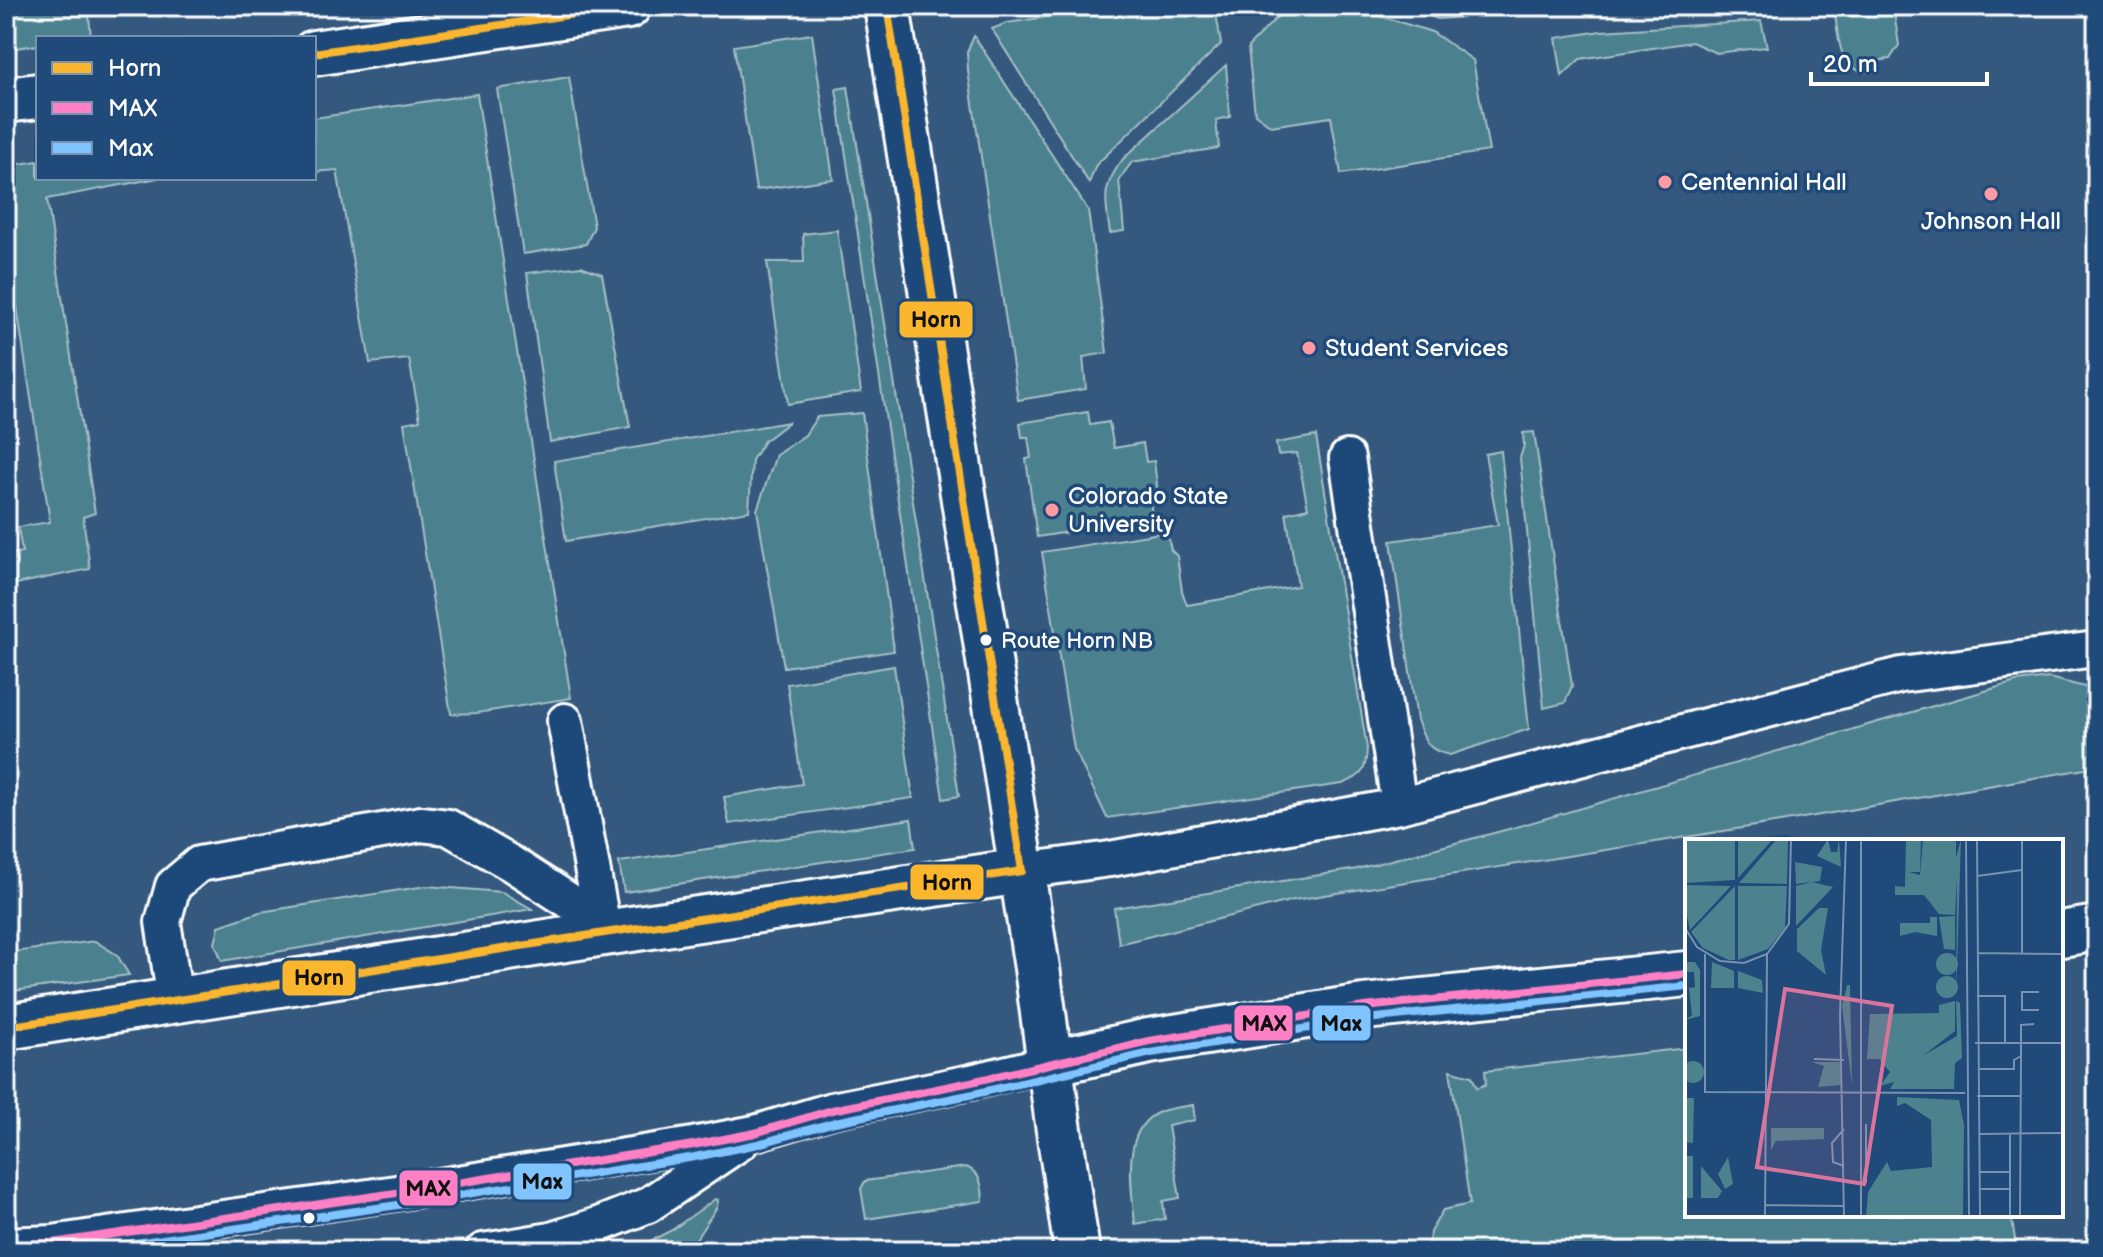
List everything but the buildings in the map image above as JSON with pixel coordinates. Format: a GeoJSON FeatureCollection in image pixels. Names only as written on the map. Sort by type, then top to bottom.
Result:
{"type":"FeatureCollection","features":[{"type":"Feature","properties":{"kind":"street"},"geometry":{"type":"LineString","coordinates":[[316,53],[628,6]]}},
{"type":"Feature","properties":{"kind":"street"},"geometry":{"type":"LineString","coordinates":[[887,6],[1022,871],[1077,1251]]}},
{"type":"Feature","properties":{"kind":"street"},"geometry":{"type":"LineString","coordinates":[[6,100],[36,96]]}},
{"type":"Feature","properties":{"kind":"street"},"geometry":{"type":"LineString","coordinates":[[6,1027],[1022,871]]}},
{"type":"Feature","properties":{"kind":"street"},"geometry":{"type":"LineString","coordinates":[[2063,934],[2097,928]]}},
{"type":"Feature","properties":{"kind":"street"},"geometry":{"type":"LineString","coordinates":[[1050,1063],[1149,1041],[1364,1007],[1685,974]]}},
{"type":"Feature","properties":{"kind":"lane"},"geometry":{"type":"LineString","coordinates":[[1347,458],[1399,806]]}},
{"type":"Feature","properties":{"kind":"lane"},"geometry":{"type":"LineString","coordinates":[[1022,871],[1110,859],[1399,806],[1901,675],[2088,650],[2097,653]]}},
{"type":"Feature","properties":{"kind":"lane"},"geometry":{"type":"LineString","coordinates":[[565,721],[604,933]]}},
{"type":"Feature","properties":{"kind":"lane"},"geometry":{"type":"LineString","coordinates":[[175,1000],[163,922],[173,886],[199,864],[421,824],[448,827],[512,864],[574,904],[604,933]]}},
{"type":"Feature","properties":{"kind":"lane"},"geometry":{"type":"LineString","coordinates":[[6,1245],[52,1243],[396,1193],[693,1145],[755,1133],[832,1110],[1050,1063]]}},
{"type":"Feature","properties":{"kind":"lane"},"geometry":{"type":"LineString","coordinates":[[483,1251],[551,1240],[648,1205],[755,1133]]}},
{"type":"Feature","properties":{"kind":"shaded area","name":"Colorado State University"},"geometry":{"type":"Polygon","coordinates":[[[6,6],[2097,6],[2097,1251],[6,1251],[6,6]]]}},
{"type":"Feature","properties":{"kind":"green space"},"geometry":{"type":"Polygon","coordinates":[[[6,6],[88,6],[91,36],[36,36],[36,45],[6,49],[6,6]]]}},
{"type":"Feature","properties":{"kind":"green space"},"geometry":{"type":"Polygon","coordinates":[[[1119,6],[1215,6],[1221,44],[1096,165],[1089,183],[992,29],[1007,23],[1119,6]]]}},
{"type":"Feature","properties":{"kind":"green space"},"geometry":{"type":"Polygon","coordinates":[[[1288,6],[1347,6],[1432,32],[1473,60],[1489,151],[1341,174],[1331,117],[1271,126],[1255,114],[1248,47],[1288,6]]]}},
{"type":"Feature","properties":{"kind":"green space"},"geometry":{"type":"Polygon","coordinates":[[[1400,6],[1462,6],[1464,17],[1438,19],[1400,6]]]}},
{"type":"Feature","properties":{"kind":"green space"},"geometry":{"type":"Polygon","coordinates":[[[1834,6],[1893,6],[1899,45],[1890,59],[1866,62],[1867,72],[1849,64],[1840,47],[1834,6]]]}},
{"type":"Feature","properties":{"kind":"green space"},"geometry":{"type":"Polygon","coordinates":[[[1761,21],[1767,47],[1716,53],[1692,42],[1580,59],[1562,76],[1556,38],[1601,31],[1761,21]]]}},
{"type":"Feature","properties":{"kind":"green space"},"geometry":{"type":"Polygon","coordinates":[[[812,34],[833,179],[756,190],[734,46],[812,34]]]}},
{"type":"Feature","properties":{"kind":"green space"},"geometry":{"type":"Polygon","coordinates":[[[974,36],[1088,210],[1107,353],[1083,357],[1086,389],[1018,400],[968,71],[967,52],[974,36]]]}},
{"type":"Feature","properties":{"kind":"green space"},"geometry":{"type":"Polygon","coordinates":[[[1226,65],[1230,117],[1216,120],[1219,148],[1132,162],[1119,180],[1124,231],[1110,233],[1106,194],[1116,169],[1123,159],[1226,65]]]}},
{"type":"Feature","properties":{"kind":"green space"},"geometry":{"type":"Polygon","coordinates":[[[569,77],[594,227],[586,244],[523,254],[497,89],[569,77]]]}},
{"type":"Feature","properties":{"kind":"green space"},"geometry":{"type":"Polygon","coordinates":[[[848,87],[959,796],[943,799],[836,89],[848,87]]]}},
{"type":"Feature","properties":{"kind":"green space"},"geometry":{"type":"Polygon","coordinates":[[[477,94],[571,698],[477,713],[451,714],[404,423],[420,420],[409,359],[370,363],[337,170],[316,172],[316,118],[477,94]]]}},
{"type":"Feature","properties":{"kind":"green space"},"geometry":{"type":"Polygon","coordinates":[[[36,161],[36,180],[147,180],[47,199],[95,513],[83,517],[90,569],[6,586],[6,555],[22,552],[18,527],[50,522],[6,236],[6,166],[36,161]]]}},
{"type":"Feature","properties":{"kind":"green space"},"geometry":{"type":"Polygon","coordinates":[[[837,230],[861,392],[788,404],[767,262],[804,262],[803,234],[837,230]]]}},
{"type":"Feature","properties":{"kind":"green space"},"geometry":{"type":"Polygon","coordinates":[[[581,266],[602,274],[630,427],[550,442],[527,273],[581,266]]]}},
{"type":"Feature","properties":{"kind":"green space"},"geometry":{"type":"Polygon","coordinates":[[[1088,412],[1090,425],[1109,422],[1114,448],[1143,443],[1146,462],[1154,461],[1158,493],[1151,509],[1156,518],[1037,537],[1026,459],[1031,458],[1028,437],[1022,437],[1020,423],[1088,412]]]}},
{"type":"Feature","properties":{"kind":"green space"},"geometry":{"type":"Polygon","coordinates":[[[862,413],[894,651],[784,667],[757,510],[776,455],[805,435],[817,417],[862,413]]]}},
{"type":"Feature","properties":{"kind":"green space"},"geometry":{"type":"Polygon","coordinates":[[[789,422],[764,441],[752,460],[749,511],[566,541],[554,461],[789,422]]]}},
{"type":"Feature","properties":{"kind":"green space"},"geometry":{"type":"Polygon","coordinates":[[[1534,432],[1572,686],[1565,703],[1544,708],[1520,458],[1524,445],[1523,433],[1534,432]]]}},
{"type":"Feature","properties":{"kind":"green space"},"geometry":{"type":"Polygon","coordinates":[[[1316,436],[1367,748],[1362,771],[1342,784],[1107,818],[1074,749],[1042,552],[1167,532],[1171,550],[1177,556],[1187,605],[1298,586],[1286,513],[1308,508],[1297,453],[1278,455],[1276,443],[1316,436]]]}},
{"type":"Feature","properties":{"kind":"green space"},"geometry":{"type":"Polygon","coordinates":[[[1501,451],[1529,729],[1450,755],[1428,744],[1417,720],[1391,541],[1498,525],[1485,454],[1501,451]]]}},
{"type":"Feature","properties":{"kind":"green space"},"geometry":{"type":"Polygon","coordinates":[[[894,666],[913,798],[729,824],[724,797],[802,784],[787,684],[894,666]]]}},
{"type":"Feature","properties":{"kind":"green space"},"geometry":{"type":"Polygon","coordinates":[[[2049,678],[2097,690],[2097,767],[1780,822],[1294,900],[1119,944],[1114,908],[1357,869],[1509,829],[2016,682],[2049,678]]]}},
{"type":"Feature","properties":{"kind":"green space"},"geometry":{"type":"Polygon","coordinates":[[[911,819],[915,848],[624,892],[619,862],[911,819]]]}},
{"type":"Feature","properties":{"kind":"green space"},"geometry":{"type":"Polygon","coordinates":[[[426,886],[502,892],[532,909],[222,961],[215,944],[219,926],[260,912],[426,886]]]}},
{"type":"Feature","properties":{"kind":"green space"},"geometry":{"type":"Polygon","coordinates":[[[95,941],[117,955],[129,975],[6,992],[6,953],[95,941]]]}},
{"type":"Feature","properties":{"kind":"green space"},"geometry":{"type":"Polygon","coordinates":[[[1685,1048],[1685,1217],[2011,1217],[2017,1251],[1428,1251],[1430,1232],[1443,1210],[1470,1204],[1450,1070],[1472,1076],[1477,1088],[1486,1084],[1485,1071],[1685,1048]]]}},
{"type":"Feature","properties":{"kind":"green space"},"geometry":{"type":"Polygon","coordinates":[[[1193,1105],[1195,1120],[1168,1126],[1180,1198],[1163,1201],[1165,1219],[1135,1224],[1131,1160],[1139,1130],[1148,1119],[1162,1111],[1193,1105]]]}},
{"type":"Feature","properties":{"kind":"green space"},"geometry":{"type":"Polygon","coordinates":[[[966,1167],[978,1177],[983,1201],[866,1219],[861,1189],[865,1181],[966,1167]]]}},
{"type":"Feature","properties":{"kind":"green space"},"geometry":{"type":"Polygon","coordinates":[[[715,1199],[718,1200],[717,1207],[688,1251],[631,1251],[672,1230],[715,1199]]]}},
{"type":"Feature","properties":{"kind":"transit line","name":"Horn"},"geometry":{"type":"LineString","coordinates":[[316,53],[628,6]]}},
{"type":"Feature","properties":{"kind":"transit line","name":"Horn"},"geometry":{"type":"LineString","coordinates":[[6,1027],[1022,871],[887,6]]}},
{"type":"Feature","properties":{"kind":"transit line","name":"MAX"},"geometry":{"type":"LineString","coordinates":[[6,1245],[52,1243],[396,1193],[693,1145],[755,1133],[832,1110],[1149,1041],[1364,1007],[1685,974]]}},
{"type":"Feature","properties":{"kind":"transit line","name":"Max"},"geometry":{"type":"LineString","coordinates":[[80,1251],[398,1205],[695,1157],[758,1144],[835,1122],[1151,1053],[1366,1019],[1685,986]]}},
{"type":"Feature","properties":{"kind":"place","name":"Centennial Hall"},"geometry":{"type":"Point","coordinates":[1665,182]}},
{"type":"Feature","properties":{"kind":"place","name":"Johnson Hall"},"geometry":{"type":"Point","coordinates":[1991,194]}},
{"type":"Feature","properties":{"kind":"place","name":"Student Services"},"geometry":{"type":"Point","coordinates":[1309,348]}},
{"type":"Feature","properties":{"kind":"place","name":"Colorado State University"},"geometry":{"type":"Point","coordinates":[1052,510]}},
{"type":"Feature","properties":{"kind":"place","name":"Route Horn NB"},"geometry":{"type":"Point","coordinates":[986,640]}}]}
